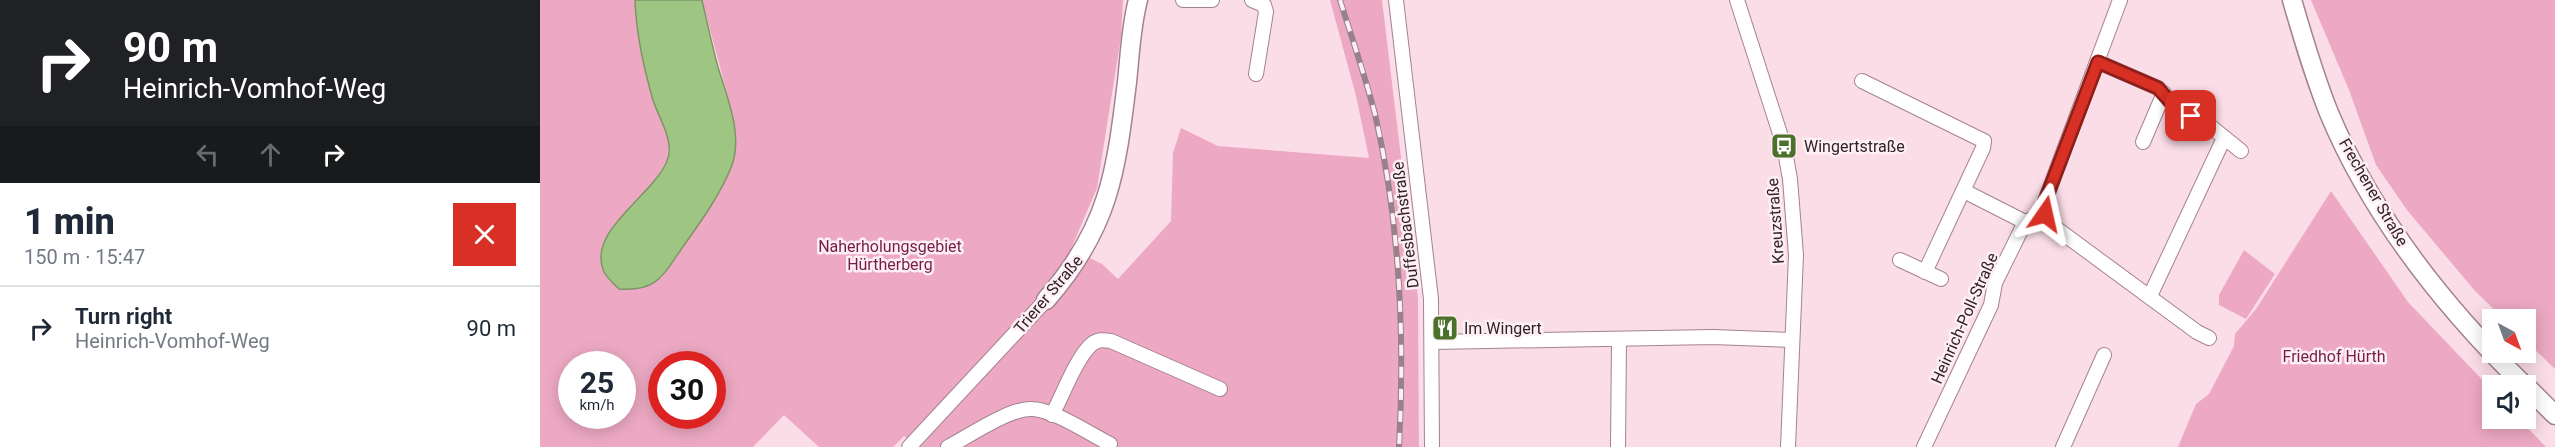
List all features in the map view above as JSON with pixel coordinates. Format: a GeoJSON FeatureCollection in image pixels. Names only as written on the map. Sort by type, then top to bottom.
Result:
{"type":"FeatureCollection","features":[{"type":"Feature","properties":{"kind":"main road","name":"Trierer Straße"},"geometry":{"type":"LineString","coordinates":[[1046,300],[1069,274],[1088,244],[1111,188],[1138,0]]}},
{"type":"Feature","properties":{"kind":"main road","name":"Frechener Straße"},"geometry":{"type":"LineString","coordinates":[[2292,0],[2330,114],[2386,219],[2458,314],[2516,375]]}},
{"type":"Feature","properties":{"kind":"main road","name":"Frechener Straße"},"geometry":{"type":"LineString","coordinates":[[2536,396],[2555,415]]}},
{"type":"Feature","properties":{"kind":"street"},"geometry":{"type":"LineString","coordinates":[[1184,0],[1212,0]]}},
{"type":"Feature","properties":{"kind":"street"},"geometry":{"type":"LineString","coordinates":[[1252,0],[1264,5],[1266,12],[1257,74]]}},
{"type":"Feature","properties":{"kind":"street","name":"Duffesbachstraße"},"geometry":{"type":"LineString","coordinates":[[1396,0],[1431,299],[1432,447]]}},
{"type":"Feature","properties":{"kind":"street","name":"Kreuzstraße"},"geometry":{"type":"LineString","coordinates":[[1737,0],[1784,146],[1790,179],[1796,255],[1788,447]]}},
{"type":"Feature","properties":{"kind":"street"},"geometry":{"type":"LineString","coordinates":[[2121,0],[2045,201],[2045,214],[2053,226],[2198,332],[2210,338]]}},
{"type":"Feature","properties":{"kind":"street"},"geometry":{"type":"LineString","coordinates":[[2098,62],[2164,93],[2173,105],[2241,151]]}},
{"type":"Feature","properties":{"kind":"street"},"geometry":{"type":"LineString","coordinates":[[1862,81],[1984,141],[1964,191],[1925,272]]}},
{"type":"Feature","properties":{"kind":"street"},"geometry":{"type":"LineString","coordinates":[[2143,142],[2164,93]]}},
{"type":"Feature","properties":{"kind":"street"},"geometry":{"type":"LineString","coordinates":[[2150,296],[2224,138]]}},
{"type":"Feature","properties":{"kind":"street"},"geometry":{"type":"LineString","coordinates":[[1964,191],[2025,222],[2045,214]]}},
{"type":"Feature","properties":{"kind":"street","name":"Heinrich-Poll-Straße"},"geometry":{"type":"LineString","coordinates":[[1924,447],[1991,305],[1995,283],[2025,222]]}},
{"type":"Feature","properties":{"kind":"street"},"geometry":{"type":"LineString","coordinates":[[1900,260],[1941,279]]}},
{"type":"Feature","properties":{"kind":"street","name":"Trierer Straße"},"geometry":{"type":"LineString","coordinates":[[909,447],[1046,300]]}},
{"type":"Feature","properties":{"kind":"street"},"geometry":{"type":"LineString","coordinates":[[1433,342],[1713,337],[1791,340]]}},
{"type":"Feature","properties":{"kind":"street"},"geometry":{"type":"LineString","coordinates":[[1052,415],[1091,344],[1100,340],[1111,341],[1220,389]]}},
{"type":"Feature","properties":{"kind":"street"},"geometry":{"type":"LineString","coordinates":[[1618,340],[1618,447]]}},
{"type":"Feature","properties":{"kind":"street"},"geometry":{"type":"LineString","coordinates":[[2063,447],[2104,355]]}},
{"type":"Feature","properties":{"kind":"street"},"geometry":{"type":"LineString","coordinates":[[948,447],[1013,413],[1030,409],[1052,415],[1110,444]]}},
{"type":"Feature","properties":{"kind":"green space","name":"Naherholungsgebiet Hürtherberg"},"geometry":{"type":"Polygon","coordinates":[[[540,0],[635,0],[653,99],[669,142],[667,160],[650,189],[635,203],[661,278],[701,222],[732,165],[734,119],[702,0],[1123,0],[1121,37],[1097,188],[1071,249],[1102,264],[1118,279],[1171,221],[1173,153],[1181,128],[1218,146],[1369,158],[1356,96],[1330,0],[1382,0],[1418,298],[1419,447],[916,447],[904,436],[893,447],[819,447],[784,415],[753,447],[540,447],[540,0]]]}},
{"type":"Feature","properties":{"kind":"green space"},"geometry":{"type":"Polygon","coordinates":[[[2311,0],[2555,0],[2555,369],[2536,351],[2536,309],[2494,309],[2475,291],[2407,210],[2376,165],[2349,90],[2311,0]]]}},
{"type":"Feature","properties":{"kind":"green space","name":"Friedhof Hürth"},"geometry":{"type":"Polygon","coordinates":[[[2331,191],[2408,302],[2482,379],[2482,429],[2529,429],[2546,447],[2178,447],[2196,404],[2209,394],[2234,346],[2235,334],[2256,309],[2331,191]]]}},
{"type":"Feature","properties":{"kind":"green space"},"geometry":{"type":"Polygon","coordinates":[[[2244,250],[2275,274],[2246,319],[2219,305],[2219,295],[2244,250]]]}},
{"type":"Feature","properties":{"kind":"shaded area"},"geometry":{"type":"Polygon","coordinates":[[[635,0],[702,0],[729,103],[736,141],[732,165],[722,187],[669,267],[650,285],[642,288],[619,289],[604,272],[601,257],[604,242],[612,228],[659,174],[669,153],[668,138],[653,100],[644,63],[635,0]]]}},
{"type":"Feature","properties":{"kind":"railway"},"geometry":{"type":"LineString","coordinates":[[1340,0],[1375,114],[1390,196],[1401,322],[1399,447]]}},
{"type":"Feature","properties":{"kind":"place","name":"Wingertstraße"},"geometry":{"type":"Point","coordinates":[1784,146]}},
{"type":"Feature","properties":{"kind":"place","name":"Im Wingert"},"geometry":{"type":"Point","coordinates":[1445,328]}},
{"type":"Feature","properties":{"kind":"route"},"geometry":{"type":"LineString","coordinates":[[2045,214],[2045,201],[2098,62],[2158,88],[2173,105],[2191,116]]}}]}
